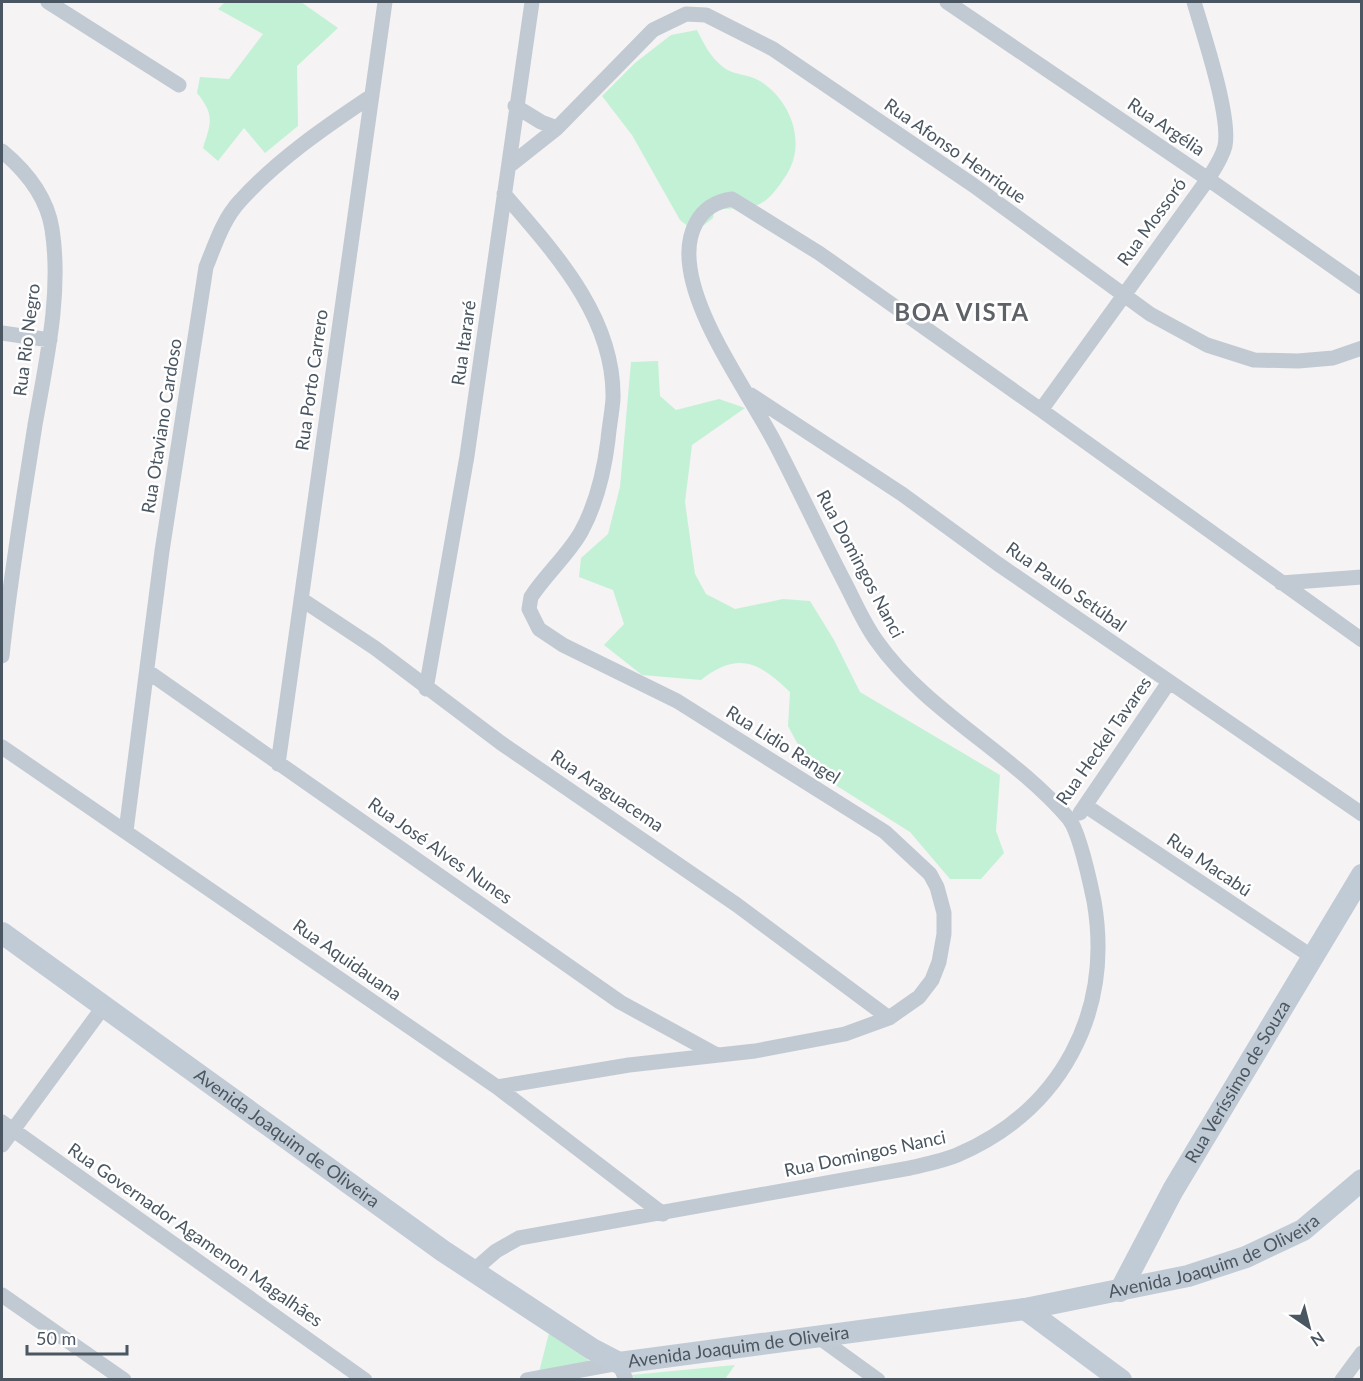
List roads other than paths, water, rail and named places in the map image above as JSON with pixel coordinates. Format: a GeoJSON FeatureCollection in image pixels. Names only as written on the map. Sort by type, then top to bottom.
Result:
{"type":"FeatureCollection","features":[{"type":"Feature","properties":{"kind":"main road","name":"Rua Veríssimo de Souza"},"geometry":{"type":"LineString","coordinates":[[1120,1291],[1173,1190],[1311,956],[1362,875]]}},
{"type":"Feature","properties":{"kind":"main road","name":"Avenida Joaquim de Oliveira"},"geometry":{"type":"LineString","coordinates":[[2,933],[473,1271],[622,1371],[817,1336],[1025,1310],[1120,1291],[1229,1264],[1303,1230],[1362,1180]]}},
{"type":"Feature","properties":{"kind":"main road"},"geometry":{"type":"LineString","coordinates":[[1025,1310],[1121,1380]]}},
{"type":"Feature","properties":{"kind":"street"},"geometry":{"type":"LineString","coordinates":[[48,2],[179,85]]}},
{"type":"Feature","properties":{"kind":"street","name":"Rua Porto Carrero"},"geometry":{"type":"LineString","coordinates":[[278,764],[385,2]]}},
{"type":"Feature","properties":{"kind":"street","name":"Rua Itararé"},"geometry":{"type":"LineString","coordinates":[[426,689],[467,456],[509,166],[515,106],[532,2]]}},
{"type":"Feature","properties":{"kind":"street","name":"Rua Argélia"},"geometry":{"type":"LineString","coordinates":[[947,2],[1208,179],[1362,287]]}},
{"type":"Feature","properties":{"kind":"street","name":"Rua Mossoró"},"geometry":{"type":"LineString","coordinates":[[1041,410],[1208,179],[1225,144],[1224,120],[1210,56],[1194,2]]}},
{"type":"Feature","properties":{"kind":"street","name":"Rua Afonso Henrique"},"geometry":{"type":"LineString","coordinates":[[509,166],[557,128],[653,30],[686,14],[706,15],[773,49],[973,185],[1150,314],[1207,345],[1254,360],[1298,361],[1333,358],[1362,348]]}},
{"type":"Feature","properties":{"kind":"street","name":"Rua Otaviano Cardoso"},"geometry":{"type":"LineString","coordinates":[[126,831],[162,551],[206,267],[221,230],[239,202],[326,126],[370,97]]}},
{"type":"Feature","properties":{"kind":"street"},"geometry":{"type":"LineString","coordinates":[[515,106],[541,122],[557,128]]}},
{"type":"Feature","properties":{"kind":"street","name":"Rua Rio Negro"},"geometry":{"type":"LineString","coordinates":[[2,151],[31,179],[42,197],[52,228],[54,283],[50,340],[16,543],[2,656]]}},
{"type":"Feature","properties":{"kind":"street","name":"Rua Lidio Rangel"},"geometry":{"type":"LineString","coordinates":[[497,1087],[564,1074],[717,1055],[845,1034],[890,1018],[919,997],[932,980],[939,962],[944,913],[937,887],[924,867],[885,832],[677,701],[563,645],[539,629],[529,609],[531,597],[580,534],[592,509],[604,471],[613,399],[603,336],[586,300],[567,269],[504,194]]}},
{"type":"Feature","properties":{"kind":"street","name":"Rua Domingos Nanci"},"geometry":{"type":"LineString","coordinates":[[473,1271],[496,1251],[519,1238],[910,1168],[956,1155],[1003,1131],[1035,1104],[1059,1073],[1084,1032],[1094,990],[1098,956],[1096,917],[1089,877],[1071,822],[1032,784],[905,676],[875,638],[748,393],[702,311],[690,268],[689,237],[694,223],[702,212],[718,201],[732,200],[819,253],[1362,640]]}},
{"type":"Feature","properties":{"kind":"street"},"geometry":{"type":"LineString","coordinates":[[2,333],[50,340]]}},
{"type":"Feature","properties":{"kind":"street","name":"Rua Paulo Setúbal"},"geometry":{"type":"LineString","coordinates":[[748,393],[902,494],[998,564],[1362,814]]}},
{"type":"Feature","properties":{"kind":"street"},"geometry":{"type":"LineString","coordinates":[[1281,583],[1362,577]]}},
{"type":"Feature","properties":{"kind":"street","name":"Rua Araguacema"},"geometry":{"type":"LineString","coordinates":[[301,599],[375,648],[426,689],[501,743],[665,854],[890,1018]]}},
{"type":"Feature","properties":{"kind":"street","name":"Rua José Alves Nunes"},"geometry":{"type":"LineString","coordinates":[[147,671],[620,1002],[717,1055]]}},
{"type":"Feature","properties":{"kind":"street","name":"Rua Heckel Tavares"},"geometry":{"type":"LineString","coordinates":[[1071,822],[1086,806],[1170,681]]}},
{"type":"Feature","properties":{"kind":"street","name":"Rua Aquidauana"},"geometry":{"type":"LineString","coordinates":[[2,747],[497,1087],[663,1214]]}},
{"type":"Feature","properties":{"kind":"street","name":"Rua Macabú"},"geometry":{"type":"LineString","coordinates":[[1086,806],[1311,956]]}},
{"type":"Feature","properties":{"kind":"street"},"geometry":{"type":"LineString","coordinates":[[2,1145],[7,1126],[104,1006]]}},
{"type":"Feature","properties":{"kind":"street","name":"Rua Governador Agamenon Magalhães"},"geometry":{"type":"LineString","coordinates":[[7,1126],[365,1380]]}},
{"type":"Feature","properties":{"kind":"street"},"geometry":{"type":"LineString","coordinates":[[2,1295],[124,1380]]}},
{"type":"Feature","properties":{"kind":"street"},"geometry":{"type":"LineString","coordinates":[[817,1336],[878,1380]]}},
{"type":"Feature","properties":{"kind":"street"},"geometry":{"type":"LineString","coordinates":[[1342,1380],[1362,1353]]}},
{"type":"Feature","properties":{"kind":"street"},"geometry":{"type":"LineString","coordinates":[[527,1380],[622,1371]]}},
{"type":"Feature","properties":{"kind":"district","name":"BOA VISTA"},"geometry":{"type":"Point","coordinates":[962,313]}}]}
